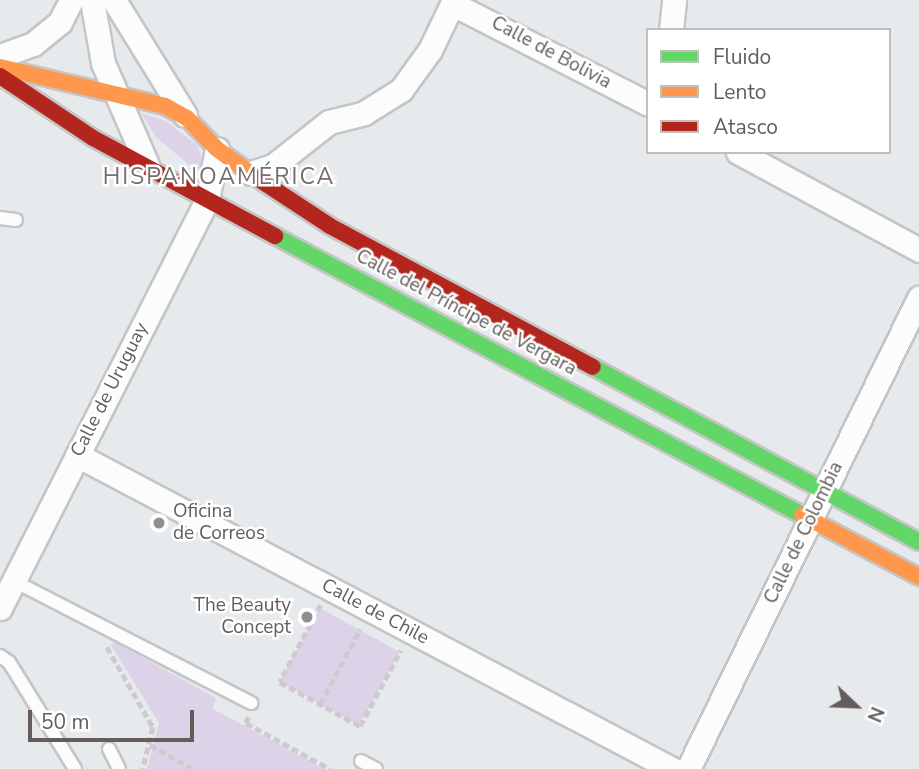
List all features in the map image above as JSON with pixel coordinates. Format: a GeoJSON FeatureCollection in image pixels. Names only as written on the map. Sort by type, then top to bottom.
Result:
{"type":"FeatureCollection","features":[{"type":"Feature","properties":{"kind":"main road","name":"Calle del Príncipe de Vergara"},"geometry":{"type":"LineString","coordinates":[[0,67],[145,99],[187,118],[217,149],[358,242],[919,542]]}},
{"type":"Feature","properties":{"kind":"main road","name":"Calle del Príncipe de Vergara"},"geometry":{"type":"LineString","coordinates":[[0,76],[93,138],[919,577]]}},
{"type":"Feature","properties":{"kind":"street"},"geometry":{"type":"LineString","coordinates":[[0,56],[42,37],[60,22],[71,0]]}},
{"type":"Feature","properties":{"kind":"street"},"geometry":{"type":"LineString","coordinates":[[92,0],[103,63],[113,92],[148,167]]}},
{"type":"Feature","properties":{"kind":"street"},"geometry":{"type":"LineString","coordinates":[[114,0],[187,118]]}},
{"type":"Feature","properties":{"kind":"street"},"geometry":{"type":"LineString","coordinates":[[671,28],[674,0]]}},
{"type":"Feature","properties":{"kind":"street"},"geometry":{"type":"LineString","coordinates":[[251,173],[273,166],[329,122],[364,113],[401,90],[430,50],[454,2]]}},
{"type":"Feature","properties":{"kind":"street","name":"Calle de Bolivia"},"geometry":{"type":"LineString","coordinates":[[454,2],[646,103]]}},
{"type":"Feature","properties":{"kind":"street","name":"Calle de Uruguay"},"geometry":{"type":"LineString","coordinates":[[0,608],[207,200],[217,149]]}},
{"type":"Feature","properties":{"kind":"street"},"geometry":{"type":"LineString","coordinates":[[742,154],[919,250]]}},
{"type":"Feature","properties":{"kind":"street","name":"Calle de Colombia"},"geometry":{"type":"LineString","coordinates":[[688,769],[919,298]]}},
{"type":"Feature","properties":{"kind":"street","name":"Calle de Chile"},"geometry":{"type":"LineString","coordinates":[[78,455],[672,769]]}},
{"type":"Feature","properties":{"kind":"lane"},"geometry":{"type":"LineString","coordinates":[[0,218],[16,219]]}},
{"type":"Feature","properties":{"kind":"lane"},"geometry":{"type":"LineString","coordinates":[[14,581],[251,703]]}},
{"type":"Feature","properties":{"kind":"lane"},"geometry":{"type":"LineString","coordinates":[[0,656],[9,662],[75,769]]}},
{"type":"Feature","properties":{"kind":"lane"},"geometry":{"type":"LineString","coordinates":[[109,749],[119,769]]}},
{"type":"Feature","properties":{"kind":"lane"},"geometry":{"type":"LineString","coordinates":[[361,761],[376,769]]}},
{"type":"Feature","properties":{"kind":"path"},"geometry":{"type":"LineString","coordinates":[[330,589],[280,682],[360,726],[411,631]]}},
{"type":"Feature","properties":{"kind":"path"},"geometry":{"type":"LineString","coordinates":[[320,704],[371,610]]}},
{"type":"Feature","properties":{"kind":"path"},"geometry":{"type":"LineString","coordinates":[[90,618],[153,727],[143,769]]}},
{"type":"Feature","properties":{"kind":"path"},"geometry":{"type":"LineString","coordinates":[[251,703],[255,705],[246,723],[330,769]]}},
{"type":"Feature","properties":{"kind":"path"},"geometry":{"type":"LineString","coordinates":[[150,745],[193,769]]}},
{"type":"Feature","properties":{"kind":"shaded area"},"geometry":{"type":"Polygon","coordinates":[[[141,113],[166,121],[197,145],[203,162],[201,175],[156,137],[141,113]]]}},
{"type":"Feature","properties":{"kind":"shaded area"},"geometry":{"type":"Polygon","coordinates":[[[320,608],[400,652],[359,726],[279,681],[320,608]]]}},
{"type":"Feature","properties":{"kind":"shaded area"},"geometry":{"type":"Polygon","coordinates":[[[115,642],[216,698],[213,709],[325,769],[147,769],[159,723],[111,645],[115,642]]]}},
{"type":"Feature","properties":{"kind":"traffic: fast"},"geometry":{"type":"LineString","coordinates":[[275,236],[802,515]]}},
{"type":"Feature","properties":{"kind":"traffic: fast"},"geometry":{"type":"LineString","coordinates":[[593,367],[919,542]]}},
{"type":"Feature","properties":{"kind":"traffic: slow"},"geometry":{"type":"LineString","coordinates":[[0,67],[165,106],[187,118],[217,149],[257,178]]}},
{"type":"Feature","properties":{"kind":"traffic: slow"},"geometry":{"type":"LineString","coordinates":[[802,515],[919,577]]}},
{"type":"Feature","properties":{"kind":"traffic: jam"},"geometry":{"type":"LineString","coordinates":[[0,76],[93,138],[275,236]]}},
{"type":"Feature","properties":{"kind":"traffic: jam"},"geometry":{"type":"LineString","coordinates":[[257,178],[330,226],[593,367]]}},
{"type":"Feature","properties":{"kind":"place","name":"Oficina de Correos"},"geometry":{"type":"Point","coordinates":[159,523]}},
{"type":"Feature","properties":{"kind":"place","name":"The Beauty Concept"},"geometry":{"type":"Point","coordinates":[307,617]}},
{"type":"Feature","properties":{"kind":"district","name":"HISPANOAMÉRICA"},"geometry":{"type":"Point","coordinates":[219,177]}}]}
